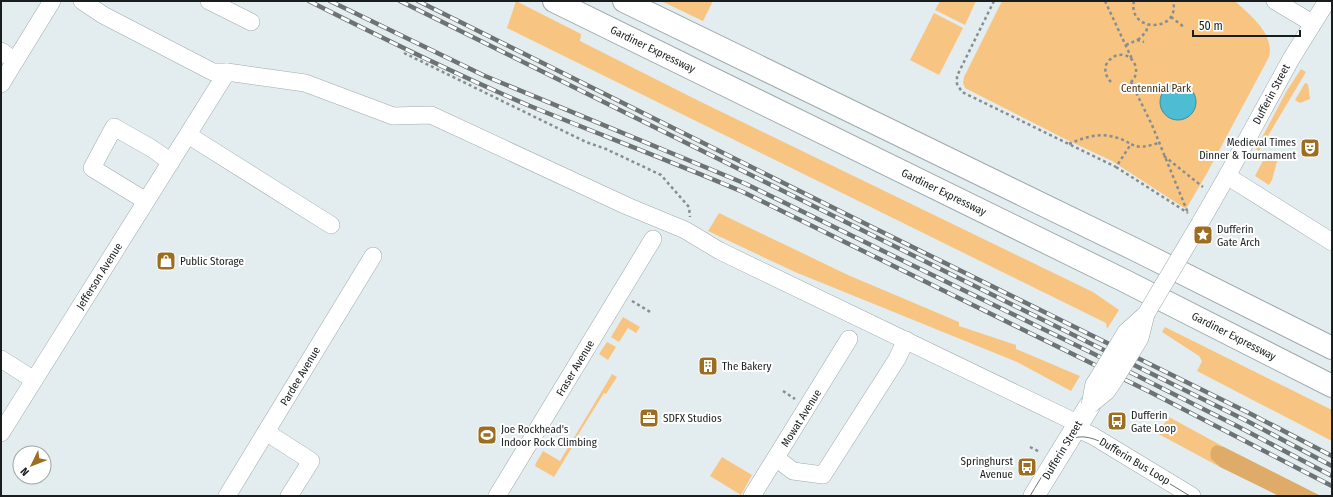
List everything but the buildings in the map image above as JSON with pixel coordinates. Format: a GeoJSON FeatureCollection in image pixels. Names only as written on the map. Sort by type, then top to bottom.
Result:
{"type":"FeatureCollection","features":[{"type":"Feature","properties":{"kind":"highway","name":"Gardiner Expressway"},"geometry":{"type":"LineString","coordinates":[[554,1],[1123,280],[1332,386]]}},
{"type":"Feature","properties":{"kind":"highway"},"geometry":{"type":"LineString","coordinates":[[624,1],[1131,247],[1332,348]]}},
{"type":"Feature","properties":{"kind":"main road","name":"Dufferin Street"},"geometry":{"type":"LineString","coordinates":[[1034,496],[1090,405]]}},
{"type":"Feature","properties":{"kind":"street"},"geometry":{"type":"LineString","coordinates":[[1,84],[52,1]]}},
{"type":"Feature","properties":{"kind":"street","name":"Dufferin Bus Loop"},"geometry":{"type":"LineString","coordinates":[[82,1],[103,15],[213,72],[227,72],[305,83],[393,116],[431,115],[627,206],[685,230],[720,251],[906,340],[1077,426],[1192,496]]}},
{"type":"Feature","properties":{"kind":"street"},"geometry":{"type":"LineString","coordinates":[[209,1],[251,22]]}},
{"type":"Feature","properties":{"kind":"street"},"geometry":{"type":"LineString","coordinates":[[1275,1],[1312,23]]}},
{"type":"Feature","properties":{"kind":"street","name":"Dufferin Street"},"geometry":{"type":"LineString","coordinates":[[1090,405],[1094,384],[1126,332],[1146,314],[1227,176],[1291,59],[1327,1]]}},
{"type":"Feature","properties":{"kind":"street"},"geometry":{"type":"LineString","coordinates":[[1,52],[15,61]]}},
{"type":"Feature","properties":{"kind":"street","name":"Jefferson Avenue"},"geometry":{"type":"LineString","coordinates":[[1,434],[227,72]]}},
{"type":"Feature","properties":{"kind":"street"},"geometry":{"type":"LineString","coordinates":[[146,201],[92,168],[114,127],[171,162]]}},
{"type":"Feature","properties":{"kind":"street"},"geometry":{"type":"LineString","coordinates":[[188,135],[331,225]]}},
{"type":"Feature","properties":{"kind":"street"},"geometry":{"type":"LineString","coordinates":[[1227,176],[1332,242]]}},
{"type":"Feature","properties":{"kind":"street","name":"Fraser Avenue"},"geometry":{"type":"LineString","coordinates":[[497,496],[653,239]]}},
{"type":"Feature","properties":{"kind":"street","name":"Pardee Avenue"},"geometry":{"type":"LineString","coordinates":[[227,496],[373,256]]}},
{"type":"Feature","properties":{"kind":"street","name":"Mowat Avenue"},"geometry":{"type":"LineString","coordinates":[[752,496],[849,339]]}},
{"type":"Feature","properties":{"kind":"street"},"geometry":{"type":"LineString","coordinates":[[776,458],[793,471],[823,475],[897,359],[906,340]]}},
{"type":"Feature","properties":{"kind":"street"},"geometry":{"type":"LineString","coordinates":[[1,359],[34,380]]}},
{"type":"Feature","properties":{"kind":"street"},"geometry":{"type":"LineString","coordinates":[[266,432],[311,461],[289,496]]}},
{"type":"Feature","properties":{"kind":"path"},"geometry":{"type":"LineString","coordinates":[[994,1],[957,76],[957,84],[962,92],[1116,167],[1188,213],[1158,143],[1152,124],[1131,82]]}},
{"type":"Feature","properties":{"kind":"path"},"geometry":{"type":"LineString","coordinates":[[1106,1],[1136,69],[1136,74],[1131,82],[1121,86]]}},
{"type":"Feature","properties":{"kind":"path"},"geometry":{"type":"LineString","coordinates":[[1134,1],[1134,12],[1138,18],[1148,25],[1155,26],[1161,25],[1171,16],[1174,11],[1173,1]]}},
{"type":"Feature","properties":{"kind":"path"},"geometry":{"type":"LineString","coordinates":[[1171,16],[1184,28]]}},
{"type":"Feature","properties":{"kind":"path"},"geometry":{"type":"LineString","coordinates":[[1126,45],[1137,40],[1146,32],[1148,25]]}},
{"type":"Feature","properties":{"kind":"path"},"geometry":{"type":"LineString","coordinates":[[1137,40],[1144,42]]}},
{"type":"Feature","properties":{"kind":"path"},"geometry":{"type":"LineString","coordinates":[[404,53],[586,142],[606,149],[661,175],[690,207],[690,220],[685,230]]}},
{"type":"Feature","properties":{"kind":"path"},"geometry":{"type":"LineString","coordinates":[[1111,82],[1106,74],[1106,69],[1112,58],[1121,55],[1133,60]]}},
{"type":"Feature","properties":{"kind":"path"},"geometry":{"type":"LineString","coordinates":[[1069,144],[1083,138],[1099,135],[1121,138],[1136,147],[1143,148],[1158,143]]}},
{"type":"Feature","properties":{"kind":"path"},"geometry":{"type":"LineString","coordinates":[[1116,167],[1131,144]]}},
{"type":"Feature","properties":{"kind":"path"},"geometry":{"type":"LineString","coordinates":[[1163,155],[1203,186]]}},
{"type":"Feature","properties":{"kind":"path"},"geometry":{"type":"LineString","coordinates":[[631,301],[652,314]]}},
{"type":"Feature","properties":{"kind":"path"},"geometry":{"type":"LineString","coordinates":[[783,391],[798,401]]}},
{"type":"Feature","properties":{"kind":"path"},"geometry":{"type":"LineString","coordinates":[[1030,447],[1040,452]]}},
{"type":"Feature","properties":{"kind":"green space"},"geometry":{"type":"Polygon","coordinates":[[[516,1],[581,34],[580,41],[697,100],[1093,292],[1119,310],[1107,329],[1106,323],[507,28],[516,1]]]}},
{"type":"Feature","properties":{"kind":"green space"},"geometry":{"type":"Polygon","coordinates":[[[661,1],[713,1],[703,21],[661,1]]]}},
{"type":"Feature","properties":{"kind":"green space"},"geometry":{"type":"Polygon","coordinates":[[[940,1],[976,1],[965,25],[935,10],[940,1]]]}},
{"type":"Feature","properties":{"kind":"green space","name":"Centennial Park"},"geometry":{"type":"Polygon","coordinates":[[[1002,1],[1235,1],[1254,19],[1265,33],[1270,49],[1269,57],[1206,175],[1186,209],[1112,161],[1065,139],[965,88],[963,83],[964,77],[1002,1]]]}},
{"type":"Feature","properties":{"kind":"green space"},"geometry":{"type":"Polygon","coordinates":[[[934,13],[963,28],[939,75],[910,60],[934,13]]]}},
{"type":"Feature","properties":{"kind":"green space"},"geometry":{"type":"Polygon","coordinates":[[[1301,69],[1306,72],[1259,151],[1256,149],[1286,92],[1301,69]]]}},
{"type":"Feature","properties":{"kind":"green space"},"geometry":{"type":"Polygon","coordinates":[[[1305,83],[1308,84],[1310,99],[1300,103],[1295,100],[1305,83]]]}},
{"type":"Feature","properties":{"kind":"green space"},"geometry":{"type":"Polygon","coordinates":[[[1273,152],[1279,154],[1272,180],[1269,185],[1255,176],[1267,153],[1273,152]]]}},
{"type":"Feature","properties":{"kind":"green space"},"geometry":{"type":"Polygon","coordinates":[[[719,213],[848,275],[959,322],[959,326],[1016,345],[1016,349],[1080,376],[1071,391],[1017,362],[795,272],[708,231],[719,213]]]}},
{"type":"Feature","properties":{"kind":"green space"},"geometry":{"type":"Polygon","coordinates":[[[623,317],[640,327],[636,333],[628,328],[619,342],[611,337],[623,317]]]}},
{"type":"Feature","properties":{"kind":"green space"},"geometry":{"type":"Polygon","coordinates":[[[1165,327],[1332,410],[1332,441],[1197,371],[1202,361],[1199,356],[1162,332],[1165,327]]]}},
{"type":"Feature","properties":{"kind":"green space"},"geometry":{"type":"Polygon","coordinates":[[[607,342],[616,347],[608,360],[599,354],[607,342]]]}},
{"type":"Feature","properties":{"kind":"green space"},"geometry":{"type":"Polygon","coordinates":[[[612,374],[617,377],[606,394],[604,393],[554,477],[535,466],[543,451],[560,461],[612,374]]]}},
{"type":"Feature","properties":{"kind":"green space"},"geometry":{"type":"Polygon","coordinates":[[[1169,417],[1224,447],[1216,445],[1211,459],[1220,467],[1151,430],[1152,427],[1162,425],[1169,417]]]}},
{"type":"Feature","properties":{"kind":"green space"},"geometry":{"type":"Polygon","coordinates":[[[722,457],[752,475],[741,495],[710,476],[722,457]]]}},
{"type":"Feature","properties":{"kind":"shaded area"},"geometry":{"type":"Polygon","coordinates":[[[1216,445],[1224,447],[1321,496],[1279,496],[1220,467],[1211,459],[1211,451],[1216,445]]]}},
{"type":"Feature","properties":{"kind":"water"},"geometry":{"type":"Polygon","coordinates":[[[1182,84],[1191,89],[1195,95],[1195,109],[1191,115],[1182,120],[1174,120],[1165,115],[1161,109],[1160,98],[1165,89],[1171,85],[1182,84]]]}},
{"type":"Feature","properties":{"kind":"tram line"},"geometry":{"type":"LineString","coordinates":[[1030,496],[1062,446],[1074,438],[1081,437],[1099,441],[1190,496]]}},
{"type":"Feature","properties":{"kind":"railway"},"geometry":{"type":"LineString","coordinates":[[309,1],[364,29],[502,94],[743,192],[1150,392],[1332,486]]}},
{"type":"Feature","properties":{"kind":"railway"},"geometry":{"type":"LineString","coordinates":[[330,1],[485,76],[746,184],[1088,351],[1332,476]]}},
{"type":"Feature","properties":{"kind":"railway"},"geometry":{"type":"LineString","coordinates":[[400,1],[1249,422],[1332,466]]}},
{"type":"Feature","properties":{"kind":"railway"},"geometry":{"type":"LineString","coordinates":[[418,1],[1249,413],[1332,456]]}},
{"type":"Feature","properties":{"kind":"place","name":"Medieval Times Dinner & Tournament"},"geometry":{"type":"Point","coordinates":[1310,148]}},
{"type":"Feature","properties":{"kind":"place","name":"Dufferin Gate Arch"},"geometry":{"type":"Point","coordinates":[1203,235]}},
{"type":"Feature","properties":{"kind":"place","name":"Public Storage"},"geometry":{"type":"Point","coordinates":[166,261]}},
{"type":"Feature","properties":{"kind":"place","name":"The Bakery"},"geometry":{"type":"Point","coordinates":[708,366]}},
{"type":"Feature","properties":{"kind":"place","name":"SDFX Studios"},"geometry":{"type":"Point","coordinates":[649,418]}},
{"type":"Feature","properties":{"kind":"place","name":"Dufferin Gate Loop"},"geometry":{"type":"Point","coordinates":[1117,421]}},
{"type":"Feature","properties":{"kind":"place","name":"Joe Rockhead's Indoor Rock Climbing"},"geometry":{"type":"Point","coordinates":[487,435]}},
{"type":"Feature","properties":{"kind":"place","name":"Springhurst Avenue"},"geometry":{"type":"Point","coordinates":[1027,467]}}]}
